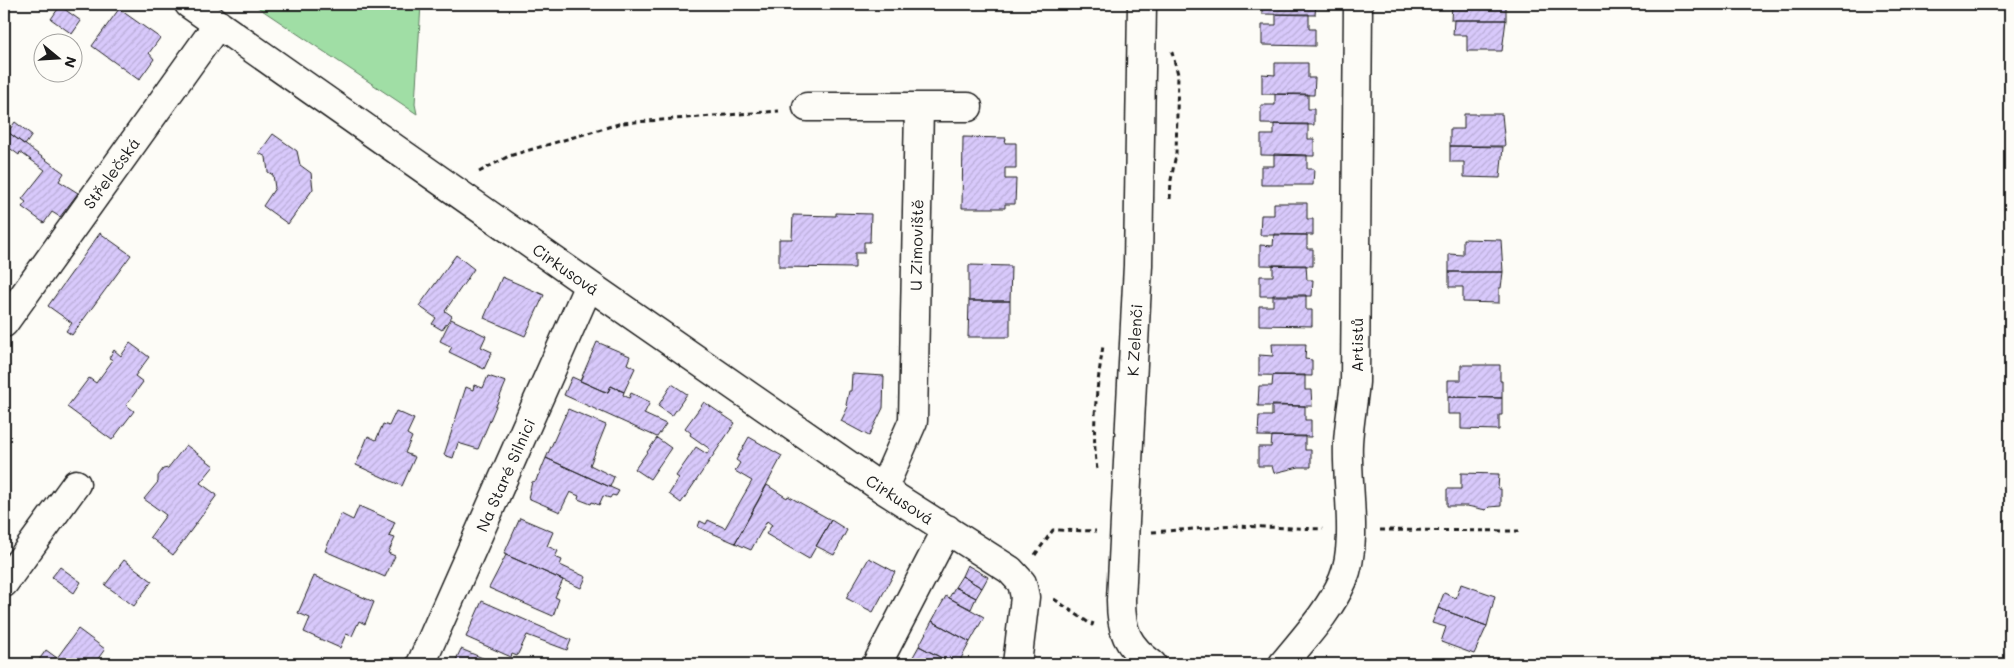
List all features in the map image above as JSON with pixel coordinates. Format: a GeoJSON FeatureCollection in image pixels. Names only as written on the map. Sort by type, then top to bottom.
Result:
{"type":"FeatureCollection","features":[{"type":"Feature","properties":{"kind":"street","name":"Cirkusová"},"geometry":{"type":"LineString","coordinates":[[189,4],[883,489],[1010,570],[1022,583],[1025,597]]}},
{"type":"Feature","properties":{"kind":"street","name":"K Zelenči"},"geometry":{"type":"LineString","coordinates":[[1142,4],[1138,264],[1121,618],[1129,644],[1140,656],[1152,664]]}},
{"type":"Feature","properties":{"kind":"street","name":"Artistů"},"geometry":{"type":"LineString","coordinates":[[1283,664],[1331,604],[1344,579],[1349,559],[1348,444],[1355,382],[1358,4]]}},
{"type":"Feature","properties":{"kind":"street","name":"Střelečská"},"geometry":{"type":"LineString","coordinates":[[4,323],[218,24]]}},
{"type":"Feature","properties":{"kind":"street"},"geometry":{"type":"LineString","coordinates":[[806,107],[968,108]]}},
{"type":"Feature","properties":{"kind":"street","name":"U Zimoviště"},"geometry":{"type":"LineString","coordinates":[[883,489],[914,422],[919,107]]}},
{"type":"Feature","properties":{"kind":"street","name":"Na Staré Silnici"},"geometry":{"type":"LineString","coordinates":[[421,664],[589,285]]}},
{"type":"Feature","properties":{"kind":"street"},"geometry":{"type":"LineString","coordinates":[[7,570],[76,484]]}},
{"type":"Feature","properties":{"kind":"street"},"geometry":{"type":"LineString","coordinates":[[877,664],[948,529]]}},
{"type":"Feature","properties":{"kind":"street"},"geometry":{"type":"LineString","coordinates":[[1017,664],[1025,597]]}},
{"type":"Feature","properties":{"kind":"path"},"geometry":{"type":"LineString","coordinates":[[450,188],[509,156],[622,123],[782,111],[793,116],[806,107]]}},
{"type":"Feature","properties":{"kind":"path"},"geometry":{"type":"LineString","coordinates":[[1097,471],[1094,451],[1099,373],[1104,338]]}},
{"type":"Feature","properties":{"kind":"path"},"geometry":{"type":"LineString","coordinates":[[1035,556],[1053,530],[1155,532],[1234,526],[1350,530],[1518,531]]}},
{"type":"Feature","properties":{"kind":"path"},"geometry":{"type":"LineString","coordinates":[[1025,597],[1046,594],[1092,625],[1093,615]]}},
{"type":"Feature","properties":{"kind":"green space"},"geometry":{"type":"Polygon","coordinates":[[[253,4],[421,4],[415,104],[417,114],[253,4]]]}},
{"type":"Feature","properties":{"kind":"building"},"geometry":{"type":"Polygon","coordinates":[[[1262,4],[1316,4],[1315,15],[1262,14],[1262,4]]]}},
{"type":"Feature","properties":{"kind":"building"},"geometry":{"type":"Polygon","coordinates":[[[1452,4],[1506,4],[1506,20],[1451,20],[1452,4]]]}},
{"type":"Feature","properties":{"kind":"building"},"geometry":{"type":"Polygon","coordinates":[[[60,6],[81,21],[73,32],[69,32],[51,19],[60,6]]]}},
{"type":"Feature","properties":{"kind":"building"},"geometry":{"type":"Polygon","coordinates":[[[119,9],[160,38],[149,53],[154,59],[139,80],[92,46],[119,9]]]}},
{"type":"Feature","properties":{"kind":"building"},"geometry":{"type":"Polygon","coordinates":[[[1276,14],[1309,14],[1309,29],[1315,29],[1315,46],[1262,45],[1262,25],[1276,25],[1276,14]]]}},
{"type":"Feature","properties":{"kind":"building"},"geometry":{"type":"Polygon","coordinates":[[[1454,20],[1506,20],[1502,51],[1467,51],[1467,35],[1453,35],[1454,20]]]}},
{"type":"Feature","properties":{"kind":"building"},"geometry":{"type":"Polygon","coordinates":[[[1275,63],[1308,63],[1308,78],[1315,78],[1314,95],[1262,94],[1262,74],[1275,75],[1275,63]]]}},
{"type":"Feature","properties":{"kind":"building"},"geometry":{"type":"Polygon","coordinates":[[[1275,94],[1308,94],[1308,109],[1314,109],[1314,125],[1261,124],[1261,105],[1275,105],[1275,94]]]}},
{"type":"Feature","properties":{"kind":"building"},"geometry":{"type":"Polygon","coordinates":[[[1464,114],[1502,114],[1505,146],[1450,146],[1450,129],[1464,129],[1464,114]]]}},
{"type":"Feature","properties":{"kind":"building"},"geometry":{"type":"Polygon","coordinates":[[[15,122],[32,135],[25,145],[8,132],[15,122]]]}},
{"type":"Feature","properties":{"kind":"building"},"geometry":{"type":"Polygon","coordinates":[[[1274,124],[1308,124],[1308,139],[1314,139],[1314,156],[1261,155],[1261,135],[1274,135],[1274,124]]]}},
{"type":"Feature","properties":{"kind":"building"},"geometry":{"type":"Polygon","coordinates":[[[5,130],[64,173],[59,181],[78,193],[60,217],[52,212],[44,223],[22,207],[26,202],[22,199],[45,170],[20,152],[19,155],[4,144],[5,130]]]}},
{"type":"Feature","properties":{"kind":"building"},"geometry":{"type":"Polygon","coordinates":[[[273,134],[297,151],[300,165],[311,173],[313,189],[288,224],[263,206],[275,188],[273,175],[268,172],[266,157],[259,153],[273,134]]]}},
{"type":"Feature","properties":{"kind":"building"},"geometry":{"type":"Polygon","coordinates":[[[963,137],[1006,138],[1005,143],[1016,143],[1016,168],[1005,168],[1005,179],[1016,179],[1015,204],[1005,204],[1005,208],[962,208],[963,137]]]}},
{"type":"Feature","properties":{"kind":"building"},"geometry":{"type":"Polygon","coordinates":[[[1450,146],[1503,147],[1500,178],[1464,177],[1464,162],[1450,162],[1450,146]]]}},
{"type":"Feature","properties":{"kind":"building"},"geometry":{"type":"Polygon","coordinates":[[[1274,154],[1307,155],[1307,169],[1314,169],[1313,185],[1261,185],[1261,166],[1274,166],[1274,154]]]}},
{"type":"Feature","properties":{"kind":"building"},"geometry":{"type":"Polygon","coordinates":[[[1274,203],[1307,203],[1307,219],[1313,219],[1313,235],[1260,235],[1261,215],[1274,215],[1274,203]]]}},
{"type":"Feature","properties":{"kind":"building"},"geometry":{"type":"Polygon","coordinates":[[[836,213],[871,214],[870,242],[864,242],[864,253],[855,253],[855,268],[779,267],[779,239],[792,239],[793,215],[836,216],[836,213]]]}},
{"type":"Feature","properties":{"kind":"building"},"geometry":{"type":"Polygon","coordinates":[[[100,233],[131,255],[72,335],[66,331],[72,323],[48,306],[100,233]]]}},
{"type":"Feature","properties":{"kind":"building"},"geometry":{"type":"Polygon","coordinates":[[[1274,234],[1307,235],[1307,249],[1313,249],[1313,266],[1260,265],[1260,245],[1273,246],[1274,234]]]}},
{"type":"Feature","properties":{"kind":"building"},"geometry":{"type":"Polygon","coordinates":[[[1463,239],[1501,240],[1503,272],[1449,272],[1449,254],[1463,255],[1463,239]]]}},
{"type":"Feature","properties":{"kind":"building"},"geometry":{"type":"Polygon","coordinates":[[[456,255],[474,269],[445,311],[452,316],[442,330],[432,324],[436,318],[419,306],[456,255]]]}},
{"type":"Feature","properties":{"kind":"building"},"geometry":{"type":"Polygon","coordinates":[[[969,265],[1011,266],[1010,301],[969,301],[969,265]]]}},
{"type":"Feature","properties":{"kind":"building"},"geometry":{"type":"Polygon","coordinates":[[[1273,265],[1306,265],[1307,280],[1313,280],[1312,296],[1260,296],[1260,276],[1273,276],[1273,265]]]}},
{"type":"Feature","properties":{"kind":"building"},"geometry":{"type":"Polygon","coordinates":[[[1449,272],[1503,272],[1501,288],[1499,288],[1499,303],[1463,302],[1463,287],[1449,287],[1449,272]]]}},
{"type":"Feature","properties":{"kind":"building"},"geometry":{"type":"Polygon","coordinates":[[[502,277],[544,295],[525,336],[484,318],[502,277]]]}},
{"type":"Feature","properties":{"kind":"building"},"geometry":{"type":"Polygon","coordinates":[[[1273,295],[1306,295],[1306,310],[1312,310],[1312,326],[1259,325],[1259,306],[1273,306],[1273,295]]]}},
{"type":"Feature","properties":{"kind":"building"},"geometry":{"type":"Polygon","coordinates":[[[969,301],[1010,301],[1010,337],[968,337],[969,301]]]}},
{"type":"Feature","properties":{"kind":"building"},"geometry":{"type":"Polygon","coordinates":[[[451,319],[486,336],[481,347],[492,352],[484,369],[449,352],[452,347],[440,341],[451,319]]]}},
{"type":"Feature","properties":{"kind":"building"},"geometry":{"type":"Polygon","coordinates":[[[597,342],[630,356],[627,364],[635,368],[624,392],[611,386],[608,392],[603,391],[580,381],[597,342]]]}},
{"type":"Feature","properties":{"kind":"building"},"geometry":{"type":"Polygon","coordinates":[[[130,343],[149,357],[135,376],[143,382],[126,405],[134,411],[112,440],[67,407],[89,378],[96,383],[113,360],[109,358],[114,350],[121,356],[130,343]]]}},
{"type":"Feature","properties":{"kind":"building"},"geometry":{"type":"Polygon","coordinates":[[[1272,344],[1306,344],[1305,359],[1312,360],[1312,376],[1259,375],[1259,355],[1273,356],[1272,344]]]}},
{"type":"Feature","properties":{"kind":"building"},"geometry":{"type":"Polygon","coordinates":[[[1461,365],[1500,365],[1502,398],[1448,397],[1448,380],[1461,380],[1461,365]]]}},
{"type":"Feature","properties":{"kind":"building"},"geometry":{"type":"Polygon","coordinates":[[[852,374],[884,376],[883,408],[869,436],[841,421],[848,407],[846,405],[849,391],[851,391],[852,374]]]}},
{"type":"Feature","properties":{"kind":"building"},"geometry":{"type":"Polygon","coordinates":[[[1273,375],[1305,375],[1305,390],[1311,390],[1312,406],[1258,406],[1259,386],[1272,386],[1273,375]]]}},
{"type":"Feature","properties":{"kind":"building"},"geometry":{"type":"Polygon","coordinates":[[[488,376],[506,382],[478,449],[458,443],[453,458],[444,455],[466,387],[473,390],[474,385],[483,388],[488,376]]]}},
{"type":"Feature","properties":{"kind":"building"},"geometry":{"type":"Polygon","coordinates":[[[572,377],[603,391],[608,392],[611,386],[624,392],[623,395],[629,398],[631,393],[650,402],[644,414],[666,424],[657,437],[564,395],[572,377]]]}},
{"type":"Feature","properties":{"kind":"building"},"geometry":{"type":"Polygon","coordinates":[[[672,384],[687,394],[672,416],[658,406],[672,384]]]}},
{"type":"Feature","properties":{"kind":"building"},"geometry":{"type":"Polygon","coordinates":[[[1448,397],[1502,398],[1502,415],[1499,415],[1499,430],[1461,429],[1461,414],[1448,414],[1448,397]]]}},
{"type":"Feature","properties":{"kind":"building"},"geometry":{"type":"Polygon","coordinates":[[[704,402],[735,423],[681,503],[669,494],[679,478],[676,476],[696,447],[707,454],[710,449],[690,435],[691,433],[685,428],[704,402]]]}},
{"type":"Feature","properties":{"kind":"building"},"geometry":{"type":"Polygon","coordinates":[[[1272,405],[1305,406],[1305,420],[1311,420],[1311,437],[1258,436],[1259,416],[1272,416],[1272,405]]]}},
{"type":"Feature","properties":{"kind":"building"},"geometry":{"type":"Polygon","coordinates":[[[568,409],[606,425],[590,465],[614,477],[610,487],[546,458],[568,409]]]}},
{"type":"Feature","properties":{"kind":"building"},"geometry":{"type":"Polygon","coordinates":[[[396,411],[414,419],[407,434],[412,437],[405,453],[415,457],[402,486],[356,465],[368,436],[376,440],[383,424],[389,426],[396,411]]]}},
{"type":"Feature","properties":{"kind":"building"},"geometry":{"type":"Polygon","coordinates":[[[1272,436],[1305,436],[1305,450],[1311,450],[1311,467],[1299,467],[1274,473],[1272,466],[1258,466],[1258,447],[1271,447],[1272,436]]]}},
{"type":"Feature","properties":{"kind":"building"},"geometry":{"type":"Polygon","coordinates":[[[749,437],[782,456],[735,543],[698,527],[700,521],[706,524],[708,520],[725,528],[752,481],[735,471],[740,463],[736,460],[749,437]]]}},
{"type":"Feature","properties":{"kind":"building"},"geometry":{"type":"Polygon","coordinates":[[[657,438],[671,448],[650,479],[635,469],[657,438]]]}},
{"type":"Feature","properties":{"kind":"building"},"geometry":{"type":"Polygon","coordinates":[[[186,445],[214,466],[200,483],[217,495],[173,555],[150,537],[166,515],[144,499],[158,482],[158,476],[163,469],[168,468],[186,445]]]}},
{"type":"Feature","properties":{"kind":"building"},"geometry":{"type":"Polygon","coordinates":[[[546,458],[619,491],[616,496],[612,495],[610,498],[603,496],[599,505],[578,499],[579,496],[570,492],[560,512],[528,498],[532,482],[536,481],[546,458]]]}},
{"type":"Feature","properties":{"kind":"building"},"geometry":{"type":"Polygon","coordinates":[[[1461,473],[1499,474],[1498,489],[1501,489],[1501,506],[1489,507],[1486,510],[1467,506],[1447,506],[1447,489],[1461,489],[1461,473]]]}},
{"type":"Feature","properties":{"kind":"building"},"geometry":{"type":"Polygon","coordinates":[[[767,485],[787,498],[788,496],[831,520],[809,559],[766,534],[772,525],[767,521],[751,550],[735,543],[767,485]]]}},
{"type":"Feature","properties":{"kind":"building"},"geometry":{"type":"Polygon","coordinates":[[[359,506],[395,522],[389,536],[395,538],[388,553],[395,556],[385,577],[325,551],[341,514],[353,520],[359,506]]]}},
{"type":"Feature","properties":{"kind":"building"},"geometry":{"type":"Polygon","coordinates":[[[520,518],[553,532],[547,546],[558,551],[555,557],[562,560],[560,565],[586,577],[581,588],[504,554],[520,518]]]}},
{"type":"Feature","properties":{"kind":"building"},"geometry":{"type":"Polygon","coordinates":[[[831,520],[847,530],[834,555],[816,546],[831,520]]]}},
{"type":"Feature","properties":{"kind":"building"},"geometry":{"type":"Polygon","coordinates":[[[506,555],[563,580],[555,597],[559,599],[553,616],[489,588],[506,555]]]}},
{"type":"Feature","properties":{"kind":"building"},"geometry":{"type":"Polygon","coordinates":[[[869,558],[895,572],[873,612],[846,598],[869,558]]]}},
{"type":"Feature","properties":{"kind":"building"},"geometry":{"type":"Polygon","coordinates":[[[124,560],[152,581],[134,606],[105,585],[124,560]]]}},
{"type":"Feature","properties":{"kind":"building"},"geometry":{"type":"Polygon","coordinates":[[[967,565],[988,577],[982,588],[962,576],[967,565]]]}},
{"type":"Feature","properties":{"kind":"building"},"geometry":{"type":"Polygon","coordinates":[[[60,567],[81,582],[74,593],[52,577],[60,567]]]}},
{"type":"Feature","properties":{"kind":"building"},"geometry":{"type":"Polygon","coordinates":[[[314,576],[374,602],[365,624],[359,621],[352,636],[346,634],[340,648],[304,632],[310,618],[298,613],[314,576]]]}},
{"type":"Feature","properties":{"kind":"building"},"geometry":{"type":"Polygon","coordinates":[[[962,576],[982,588],[976,598],[955,587],[962,576]]]}},
{"type":"Feature","properties":{"kind":"building"},"geometry":{"type":"Polygon","coordinates":[[[1461,584],[1495,596],[1487,626],[1438,608],[1444,593],[1456,598],[1461,584]]]}},
{"type":"Feature","properties":{"kind":"building"},"geometry":{"type":"Polygon","coordinates":[[[955,587],[976,598],[971,609],[949,598],[955,587]]]}},
{"type":"Feature","properties":{"kind":"building"},"geometry":{"type":"Polygon","coordinates":[[[946,596],[984,617],[970,642],[932,621],[946,596]]]}},
{"type":"Feature","properties":{"kind":"building"},"geometry":{"type":"Polygon","coordinates":[[[482,601],[571,640],[567,650],[527,635],[517,656],[512,654],[511,657],[466,637],[482,601]]]}},
{"type":"Feature","properties":{"kind":"building"},"geometry":{"type":"Polygon","coordinates":[[[1438,608],[1487,626],[1474,654],[1441,642],[1446,627],[1432,623],[1438,608]]]}},
{"type":"Feature","properties":{"kind":"building"},"geometry":{"type":"Polygon","coordinates":[[[932,621],[970,642],[958,664],[953,664],[919,646],[932,621]]]}},
{"type":"Feature","properties":{"kind":"building"},"geometry":{"type":"Polygon","coordinates":[[[78,629],[105,649],[94,664],[36,664],[46,650],[57,658],[78,629]]]}},
{"type":"Feature","properties":{"kind":"building"},"geometry":{"type":"Polygon","coordinates":[[[919,646],[953,664],[909,664],[919,646]]]}},
{"type":"Feature","properties":{"kind":"building"},"geometry":{"type":"Polygon","coordinates":[[[461,649],[497,664],[454,664],[461,649]]]}}]}
